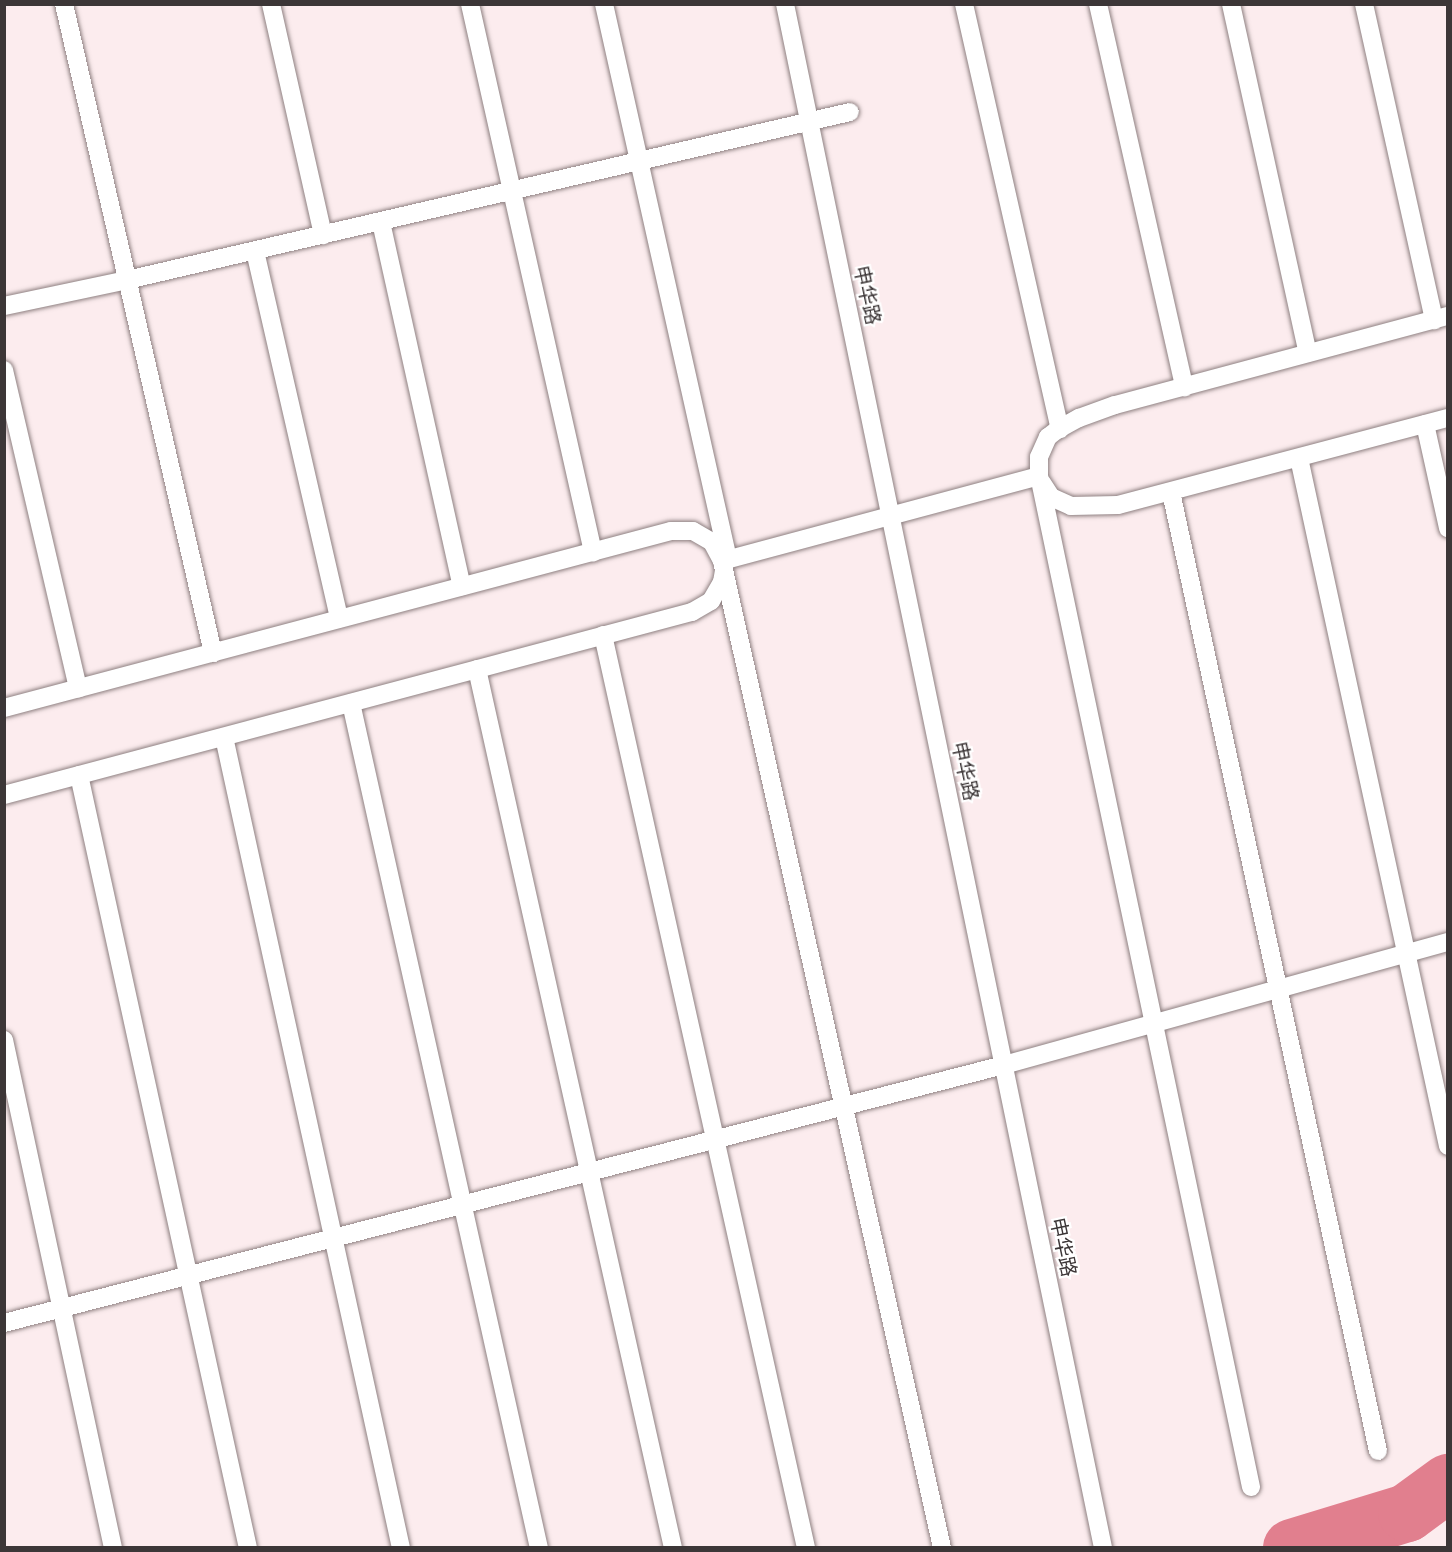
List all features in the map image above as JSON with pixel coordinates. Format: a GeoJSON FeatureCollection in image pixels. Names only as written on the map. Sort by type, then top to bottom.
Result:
{"type":"FeatureCollection","features":[{"type":"Feature","properties":{"kind":"lane"},"geometry":{"type":"LineString","coordinates":[[64,4],[213,653]]}},
{"type":"Feature","properties":{"kind":"lane"},"geometry":{"type":"LineString","coordinates":[[272,4],[323,235]]}},
{"type":"Feature","properties":{"kind":"lane"},"geometry":{"type":"LineString","coordinates":[[470,4],[593,552]]}},
{"type":"Feature","properties":{"kind":"lane"},"geometry":{"type":"LineString","coordinates":[[604,4],[942,1548]]}},
{"type":"Feature","properties":{"kind":"lane","name":"申华路"},"geometry":{"type":"LineString","coordinates":[[785,4],[1103,1548]]}},
{"type":"Feature","properties":{"kind":"lane"},"geometry":{"type":"LineString","coordinates":[[964,4],[1060,429]]}},
{"type":"Feature","properties":{"kind":"lane"},"geometry":{"type":"LineString","coordinates":[[1098,4],[1184,387]]}},
{"type":"Feature","properties":{"kind":"lane"},"geometry":{"type":"LineString","coordinates":[[1231,4],[1308,353]]}},
{"type":"Feature","properties":{"kind":"lane"},"geometry":{"type":"LineString","coordinates":[[1251,1487],[1039,476],[1039,457],[1048,437],[1060,429],[1115,405],[1441,318],[1364,4]]}},
{"type":"Feature","properties":{"kind":"lane"},"geometry":{"type":"LineString","coordinates":[[4,306],[255,251],[850,112]]}},
{"type":"Feature","properties":{"kind":"lane"},"geometry":{"type":"LineString","coordinates":[[381,222],[462,586]]}},
{"type":"Feature","properties":{"kind":"lane"},"geometry":{"type":"LineString","coordinates":[[255,251],[339,619]]}},
{"type":"Feature","properties":{"kind":"lane"},"geometry":{"type":"LineString","coordinates":[[4,370],[78,689]]}},
{"type":"Feature","properties":{"kind":"lane"},"geometry":{"type":"LineString","coordinates":[[1039,476],[1052,496],[1061,503],[1078,507],[1118,505],[1448,418]]}},
{"type":"Feature","properties":{"kind":"lane"},"geometry":{"type":"LineString","coordinates":[[1425,424],[1448,528]]}},
{"type":"Feature","properties":{"kind":"lane"},"geometry":{"type":"LineString","coordinates":[[1299,458],[1448,1146]]}},
{"type":"Feature","properties":{"kind":"lane"},"geometry":{"type":"LineString","coordinates":[[727,565],[890,516],[1039,476]]}},
{"type":"Feature","properties":{"kind":"lane"},"geometry":{"type":"LineString","coordinates":[[1171,492],[1378,1451]]}},
{"type":"Feature","properties":{"kind":"lane"},"geometry":{"type":"LineString","coordinates":[[4,708],[682,529],[703,535],[712,542],[727,565],[722,582],[711,601],[703,608],[4,795]]}},
{"type":"Feature","properties":{"kind":"lane"},"geometry":{"type":"LineString","coordinates":[[603,635],[806,1548]]}},
{"type":"Feature","properties":{"kind":"lane"},"geometry":{"type":"LineString","coordinates":[[477,669],[673,1548]]}},
{"type":"Feature","properties":{"kind":"lane"},"geometry":{"type":"LineString","coordinates":[[351,703],[539,1548]]}},
{"type":"Feature","properties":{"kind":"lane"},"geometry":{"type":"LineString","coordinates":[[224,737],[401,1548]]}},
{"type":"Feature","properties":{"kind":"lane"},"geometry":{"type":"LineString","coordinates":[[79,775],[248,1548]]}},
{"type":"Feature","properties":{"kind":"lane"},"geometry":{"type":"LineString","coordinates":[[4,1323],[1004,1065],[1448,942]]}},
{"type":"Feature","properties":{"kind":"lane"},"geometry":{"type":"LineString","coordinates":[[4,1041],[113,1548]]}},
{"type":"Feature","properties":{"kind":"waterway"},"geometry":{"type":"LineString","coordinates":[[1292,1548],[1407,1513],[1448,1483]]}}]}
